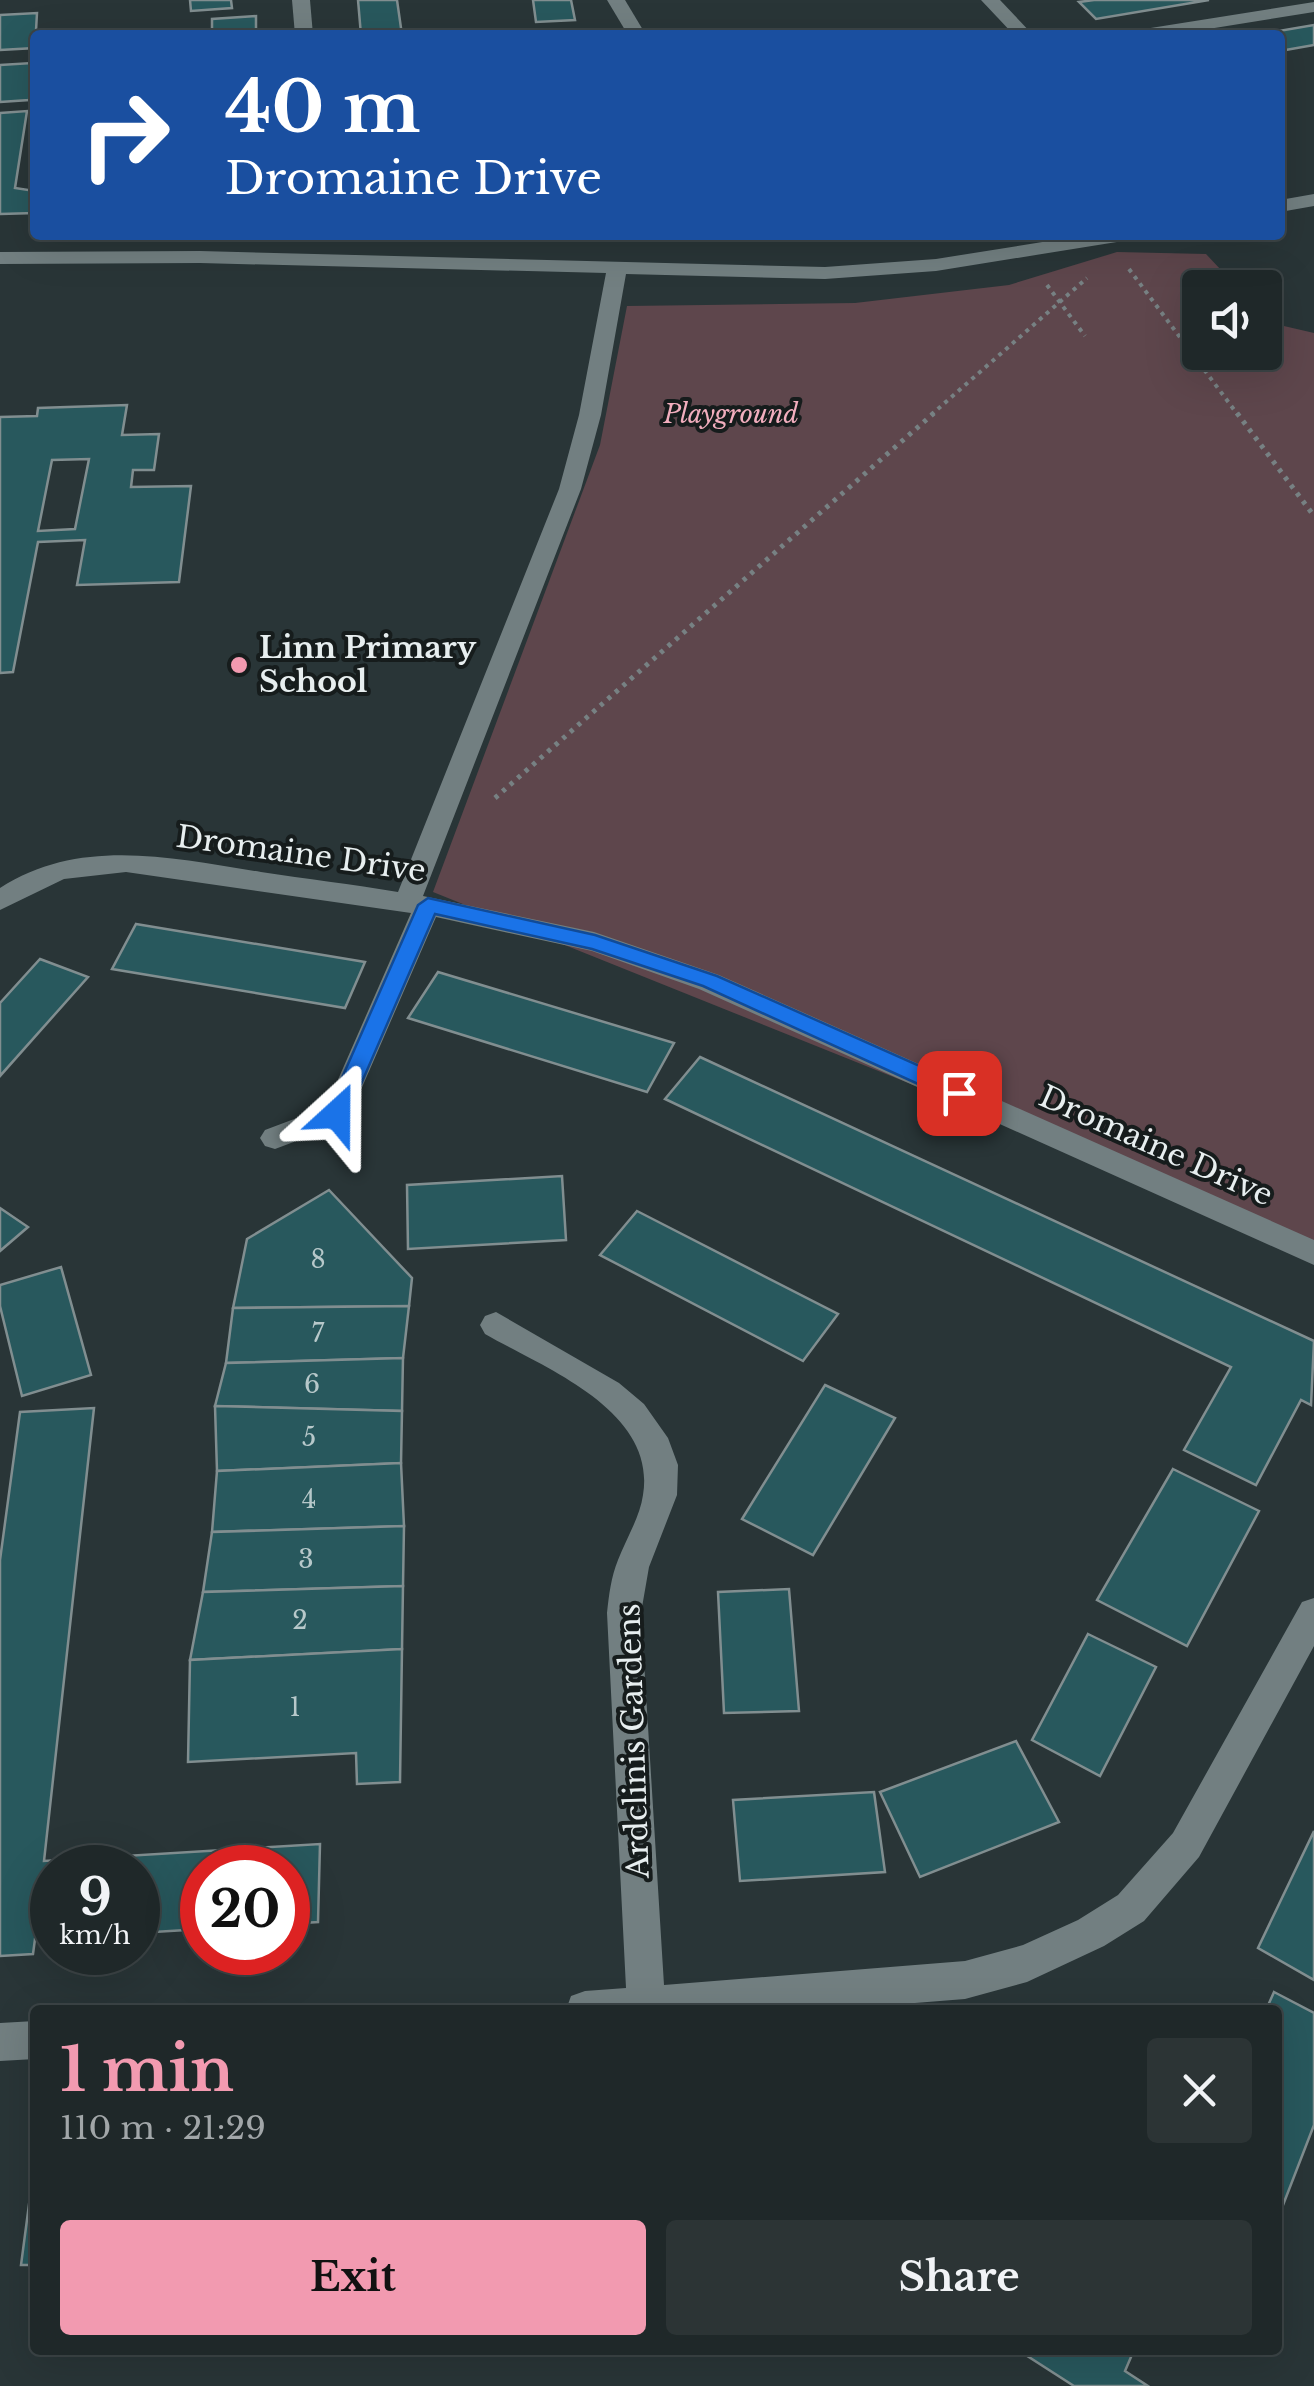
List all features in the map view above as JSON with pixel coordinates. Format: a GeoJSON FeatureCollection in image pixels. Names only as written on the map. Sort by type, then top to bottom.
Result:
{"type":"FeatureCollection","features":[{"type":"Feature","properties":{"kind":"street"},"geometry":{"type":"LineString","coordinates":[[301,0],[304,30]]}},
{"type":"Feature","properties":{"kind":"street"},"geometry":{"type":"LineString","coordinates":[[616,0],[634,30]]}},
{"type":"Feature","properties":{"kind":"street"},"geometry":{"type":"LineString","coordinates":[[990,0],[1019,30]]}},
{"type":"Feature","properties":{"kind":"street"},"geometry":{"type":"LineString","coordinates":[[1169,30],[1314,7]]}},
{"type":"Feature","properties":{"kind":"street"},"geometry":{"type":"LineString","coordinates":[[1285,205],[1314,200]]}},
{"type":"Feature","properties":{"kind":"street"},"geometry":{"type":"LineString","coordinates":[[263,259],[269,240]]}},
{"type":"Feature","properties":{"kind":"street"},"geometry":{"type":"LineString","coordinates":[[0,258],[263,259],[753,274],[875,271],[1115,242]]}},
{"type":"Feature","properties":{"kind":"street"},"geometry":{"type":"LineString","coordinates":[[275,1138],[337,1114],[570,489],[590,416],[617,270]]}},
{"type":"Feature","properties":{"kind":"street","name":"Dromaine Drive"},"geometry":{"type":"LineString","coordinates":[[0,901],[52,870],[99,863],[153,865],[418,904],[595,942],[710,981],[1314,1253]]}},
{"type":"Feature","properties":{"kind":"street","name":"Ardclinis Gardens"},"geometry":{"type":"LineString","coordinates":[[496,1325],[627,1404],[649,1430],[663,1464],[660,1496],[630,1571],[624,1613],[646,2005]]}},
{"type":"Feature","properties":{"kind":"street"},"geometry":{"type":"LineString","coordinates":[[670,2005],[965,1980],[1027,1963],[1091,1933],[1130,1908],[1186,1845],[1312,1623]]}},
{"type":"Feature","properties":{"kind":"street"},"geometry":{"type":"LineString","coordinates":[[0,2042],[30,2040]]}},
{"type":"Feature","properties":{"kind":"path"},"geometry":{"type":"LineString","coordinates":[[482,809],[1060,302],[1115,242],[1314,516]]}},
{"type":"Feature","properties":{"kind":"path"},"geometry":{"type":"LineString","coordinates":[[1040,276],[1085,336]]}},
{"type":"Feature","properties":{"kind":"green space","name":"Playground"},"geometry":{"type":"Polygon","coordinates":[[[1117,252],[1206,254],[1221,270],[1182,270],[1182,370],[1282,370],[1282,326],[1314,333],[1314,1246],[433,892],[600,445],[627,306],[855,303],[1009,285],[1117,252]]]}},
{"type":"Feature","properties":{"kind":"building"},"geometry":{"type":"Polygon","coordinates":[[[190,0],[231,0],[232,8],[191,11],[190,0]]]}},
{"type":"Feature","properties":{"kind":"building"},"geometry":{"type":"Polygon","coordinates":[[[358,0],[397,0],[401,30],[361,30],[358,0]]]}},
{"type":"Feature","properties":{"kind":"building"},"geometry":{"type":"Polygon","coordinates":[[[533,0],[571,0],[575,20],[536,22],[533,0]]]}},
{"type":"Feature","properties":{"kind":"building"},"geometry":{"type":"Polygon","coordinates":[[[1209,0],[1096,19],[1079,2],[1209,0]]]}},
{"type":"Feature","properties":{"kind":"building"},"geometry":{"type":"Polygon","coordinates":[[[37,13],[36,30],[30,30],[30,48],[0,50],[0,15],[37,13]]]}},
{"type":"Feature","properties":{"kind":"building"},"geometry":{"type":"Polygon","coordinates":[[[256,16],[256,30],[212,30],[212,19],[256,16]]]}},
{"type":"Feature","properties":{"kind":"building"},"geometry":{"type":"Polygon","coordinates":[[[1314,25],[1314,45],[1285,50],[1285,30],[1314,25]]]}},
{"type":"Feature","properties":{"kind":"building"},"geometry":{"type":"Polygon","coordinates":[[[30,63],[29,100],[0,102],[0,65],[30,63]]]}},
{"type":"Feature","properties":{"kind":"building"},"geometry":{"type":"Polygon","coordinates":[[[27,111],[15,188],[30,190],[30,213],[0,214],[0,113],[27,111]]]}},
{"type":"Feature","properties":{"kind":"building"},"geometry":{"type":"Polygon","coordinates":[[[127,405],[122,435],[159,434],[154,470],[133,470],[131,487],[191,486],[179,582],[77,585],[85,540],[38,542],[13,672],[0,673],[0,417],[37,416],[38,408],[127,405]],[[89,459],[52,460],[38,531],[75,529],[89,459]]]}},
{"type":"Feature","properties":{"kind":"building"},"geometry":{"type":"Polygon","coordinates":[[[136,924],[365,962],[345,1008],[112,969],[136,924]]]}},
{"type":"Feature","properties":{"kind":"building"},"geometry":{"type":"Polygon","coordinates":[[[40,959],[88,977],[0,1076],[0,1003],[40,959]]]}},
{"type":"Feature","properties":{"kind":"building"},"geometry":{"type":"Polygon","coordinates":[[[438,972],[674,1043],[647,1092],[408,1018],[438,972]]]}},
{"type":"Feature","properties":{"kind":"building"},"geometry":{"type":"Polygon","coordinates":[[[700,1057],[1314,1341],[1311,1405],[1301,1400],[1256,1485],[1184,1450],[1231,1367],[665,1099],[700,1057]]]}},
{"type":"Feature","properties":{"kind":"building"},"geometry":{"type":"Polygon","coordinates":[[[562,1176],[566,1240],[408,1249],[407,1185],[562,1176]]]}},
{"type":"Feature","properties":{"kind":"building"},"geometry":{"type":"Polygon","coordinates":[[[329,1190],[412,1278],[409,1306],[233,1308],[247,1239],[329,1190]]]}},
{"type":"Feature","properties":{"kind":"building"},"geometry":{"type":"Polygon","coordinates":[[[0,1208],[28,1227],[0,1251],[0,1208]]]}},
{"type":"Feature","properties":{"kind":"building"},"geometry":{"type":"Polygon","coordinates":[[[637,1211],[838,1314],[803,1361],[600,1255],[637,1211]]]}},
{"type":"Feature","properties":{"kind":"building"},"geometry":{"type":"Polygon","coordinates":[[[61,1267],[91,1375],[22,1396],[0,1306],[0,1285],[61,1267]]]}},
{"type":"Feature","properties":{"kind":"building"},"geometry":{"type":"Polygon","coordinates":[[[409,1306],[403,1358],[226,1363],[233,1308],[409,1306]]]}},
{"type":"Feature","properties":{"kind":"building"},"geometry":{"type":"Polygon","coordinates":[[[403,1358],[402,1411],[215,1406],[226,1363],[403,1358]]]}},
{"type":"Feature","properties":{"kind":"building"},"geometry":{"type":"Polygon","coordinates":[[[825,1385],[895,1418],[813,1555],[742,1519],[825,1385]]]}},
{"type":"Feature","properties":{"kind":"building"},"geometry":{"type":"Polygon","coordinates":[[[215,1406],[402,1411],[401,1463],[217,1471],[215,1406]]]}},
{"type":"Feature","properties":{"kind":"building"},"geometry":{"type":"Polygon","coordinates":[[[94,1408],[46,1845],[30,1845],[30,1954],[0,1956],[0,1560],[20,1412],[94,1408]]]}},
{"type":"Feature","properties":{"kind":"building"},"geometry":{"type":"Polygon","coordinates":[[[401,1463],[404,1526],[212,1532],[217,1471],[401,1463]]]}},
{"type":"Feature","properties":{"kind":"building"},"geometry":{"type":"Polygon","coordinates":[[[1173,1469],[1259,1511],[1187,1646],[1097,1600],[1173,1469]]]}},
{"type":"Feature","properties":{"kind":"building"},"geometry":{"type":"Polygon","coordinates":[[[404,1526],[403,1586],[203,1592],[212,1532],[404,1526]]]}},
{"type":"Feature","properties":{"kind":"building"},"geometry":{"type":"Polygon","coordinates":[[[403,1586],[402,1649],[190,1660],[203,1592],[403,1586]]]}},
{"type":"Feature","properties":{"kind":"building"},"geometry":{"type":"Polygon","coordinates":[[[789,1589],[799,1711],[724,1713],[718,1592],[789,1589]]]}},
{"type":"Feature","properties":{"kind":"building"},"geometry":{"type":"Polygon","coordinates":[[[1088,1634],[1156,1667],[1100,1776],[1032,1740],[1088,1634]]]}},
{"type":"Feature","properties":{"kind":"building"},"geometry":{"type":"Polygon","coordinates":[[[402,1649],[400,1782],[357,1784],[356,1753],[188,1762],[190,1660],[402,1649]]]}},
{"type":"Feature","properties":{"kind":"building"},"geometry":{"type":"Polygon","coordinates":[[[1016,1741],[1059,1822],[920,1877],[880,1792],[1016,1741]]]}},
{"type":"Feature","properties":{"kind":"building"},"geometry":{"type":"Polygon","coordinates":[[[874,1792],[885,1872],[740,1881],[733,1800],[874,1792]]]}},
{"type":"Feature","properties":{"kind":"building"},"geometry":{"type":"Polygon","coordinates":[[[1314,1831],[1314,1980],[1258,1948],[1314,1831]]]}},
{"type":"Feature","properties":{"kind":"building"},"geometry":{"type":"Polygon","coordinates":[[[320,1844],[318,1922],[310,1923],[310,1845],[304,1845],[320,1844]]]}},
{"type":"Feature","properties":{"kind":"building"},"geometry":{"type":"Polygon","coordinates":[[[180,1853],[180,1930],[160,1932],[160,1854],[180,1853]]]}},
{"type":"Feature","properties":{"kind":"building"},"geometry":{"type":"Polygon","coordinates":[[[1274,1992],[1314,2013],[1314,2125],[1282,2208],[1282,2005],[1268,2005],[1274,1992]]]}},
{"type":"Feature","properties":{"kind":"building"},"geometry":{"type":"Polygon","coordinates":[[[30,2197],[30,2265],[21,2265],[30,2197]]]}},
{"type":"Feature","properties":{"kind":"building"},"geometry":{"type":"Polygon","coordinates":[[[1026,2355],[1132,2355],[1125,2371],[1148,2386],[1074,2386],[1026,2355]]]}},
{"type":"Feature","properties":{"kind":"place","name":"Linn Primary School"},"geometry":{"type":"Point","coordinates":[239,665]}},
{"type":"Feature","properties":{"kind":"route"},"geometry":{"type":"LineString","coordinates":[[337,1114],[428,905],[595,942],[710,981],[959,1093]]}}]}
